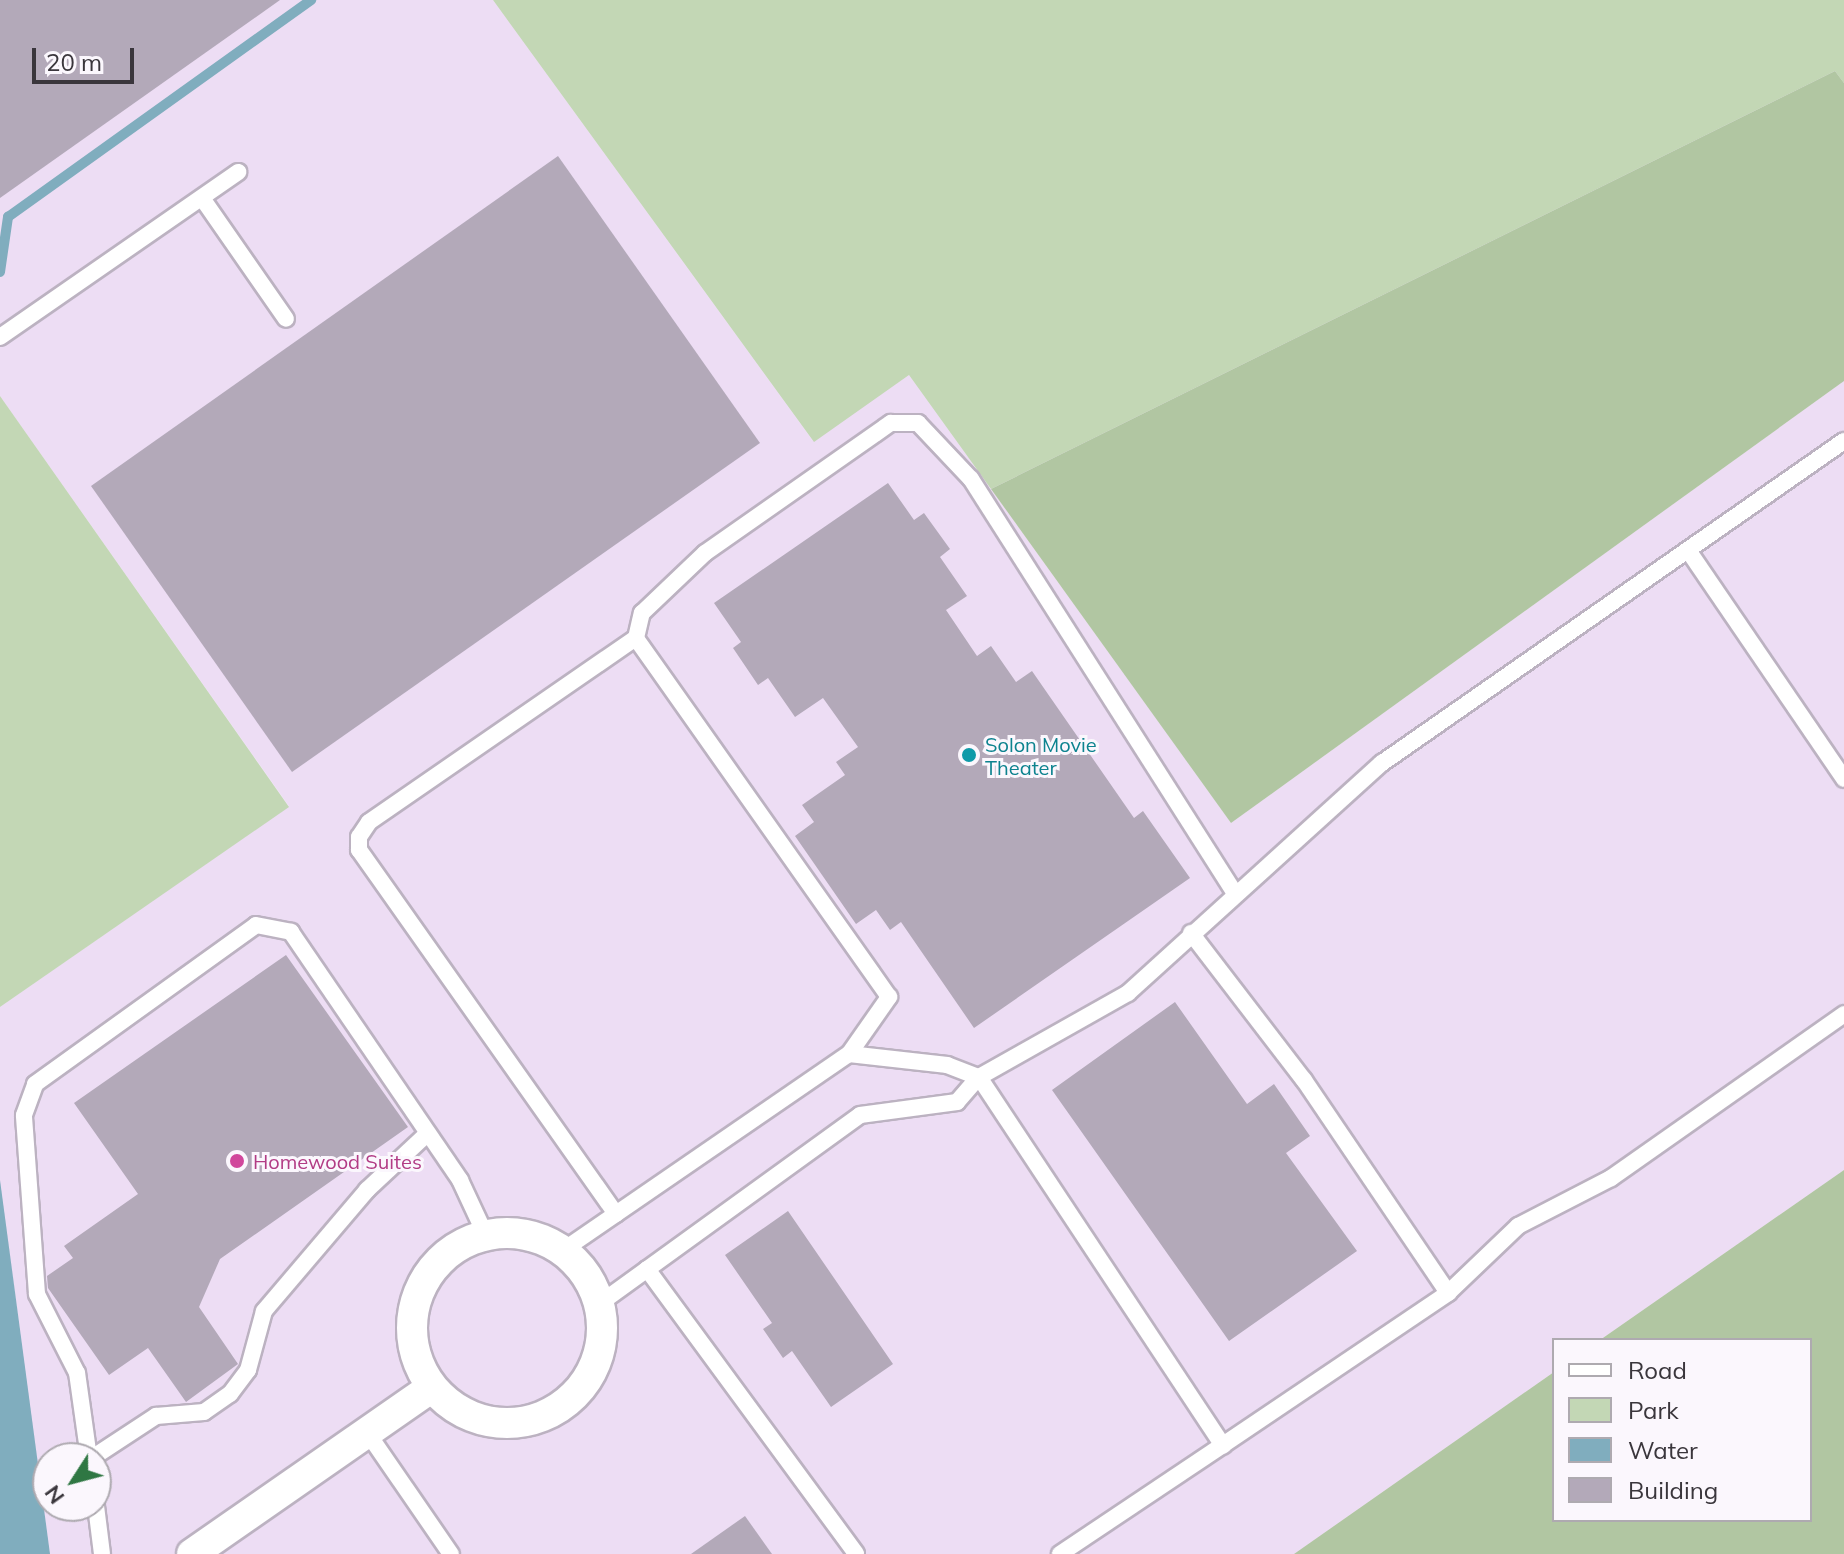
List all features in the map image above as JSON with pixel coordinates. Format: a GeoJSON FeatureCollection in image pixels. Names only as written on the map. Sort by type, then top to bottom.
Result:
{"type":"FeatureCollection","features":[{"type":"Feature","properties":{"kind":"street"},"geometry":{"type":"LineString","coordinates":[[486,1236],[535,1237],[562,1251],[585,1274],[599,1304],[602,1336],[594,1368],[576,1394],[549,1414],[519,1423],[486,1422],[456,1409],[432,1387],[417,1361],[415,1301],[428,1274],[449,1252],[486,1236]]}},
{"type":"Feature","properties":{"kind":"street"},"geometry":{"type":"LineString","coordinates":[[192,1554],[432,1387]]}},
{"type":"Feature","properties":{"kind":"lane"},"geometry":{"type":"LineString","coordinates":[[5,336],[238,172]]}},
{"type":"Feature","properties":{"kind":"lane"},"geometry":{"type":"LineString","coordinates":[[202,198],[286,319]]}},
{"type":"Feature","properties":{"kind":"lane"},"geometry":{"type":"LineString","coordinates":[[616,1214],[359,850],[359,837],[369,822],[636,638],[642,613],[705,553],[891,423],[918,423],[971,479],[1235,893]]}},
{"type":"Feature","properties":{"kind":"lane"},"geometry":{"type":"LineString","coordinates":[[599,1304],[860,1115],[957,1102],[979,1077],[1128,993],[1382,763],[1844,441]]}},
{"type":"Feature","properties":{"kind":"lane"},"geometry":{"type":"LineString","coordinates":[[1688,550],[1844,779]]}},
{"type":"Feature","properties":{"kind":"lane"},"geometry":{"type":"LineString","coordinates":[[562,1251],[849,1054],[889,997],[636,638]]}},
{"type":"Feature","properties":{"kind":"lane"},"geometry":{"type":"LineString","coordinates":[[88,1442],[77,1373],[37,1294],[24,1115],[35,1084],[256,925],[291,932],[428,1133],[486,1236]]}},
{"type":"Feature","properties":{"kind":"lane"},"geometry":{"type":"LineString","coordinates":[[1191,933],[1304,1080],[1448,1293]]}},
{"type":"Feature","properties":{"kind":"lane"},"geometry":{"type":"LineString","coordinates":[[1060,1554],[1448,1293],[1518,1226],[1611,1178],[1844,1014]]}},
{"type":"Feature","properties":{"kind":"lane"},"geometry":{"type":"LineString","coordinates":[[849,1054],[947,1065],[979,1077],[1223,1445]]}},
{"type":"Feature","properties":{"kind":"lane"},"geometry":{"type":"LineString","coordinates":[[112,1444],[156,1416],[204,1412],[230,1394],[248,1370],[264,1311],[367,1190],[428,1133]]}},
{"type":"Feature","properties":{"kind":"lane"},"geometry":{"type":"LineString","coordinates":[[647,1269],[856,1554]]}},
{"type":"Feature","properties":{"kind":"lane"},"geometry":{"type":"LineString","coordinates":[[367,1432],[446,1552]]}},
{"type":"Feature","properties":{"kind":"lane"},"geometry":{"type":"LineString","coordinates":[[98,1522],[102,1554]]}},
{"type":"Feature","properties":{"kind":"shaded area"},"geometry":{"type":"Polygon","coordinates":[[[0,0],[493,0],[813,441],[909,375],[1231,823],[1844,381],[1844,1170],[1603,1338],[1552,1338],[1552,1373],[1294,1554],[0,1554],[0,1007],[289,806],[0,396],[0,0]]]}},
{"type":"Feature","properties":{"kind":"green space"},"geometry":{"type":"Polygon","coordinates":[[[493,0],[1844,0],[1844,83],[1835,71],[991,489],[909,375],[814,442],[493,0]]]}},
{"type":"Feature","properties":{"kind":"green space"},"geometry":{"type":"Polygon","coordinates":[[[1835,71],[1844,83],[1844,381],[1231,823],[991,489],[1835,71]]]}},
{"type":"Feature","properties":{"kind":"green space"},"geometry":{"type":"Polygon","coordinates":[[[0,396],[289,807],[0,1007],[0,396]]]}},
{"type":"Feature","properties":{"kind":"green space"},"geometry":{"type":"Polygon","coordinates":[[[1844,1170],[1844,1554],[1294,1554],[1552,1373],[1552,1522],[1812,1522],[1812,1338],[1603,1338],[1844,1170]]]}},
{"type":"Feature","properties":{"kind":"water"},"geometry":{"type":"Polygon","coordinates":[[[0,1180],[35,1442],[32,1442],[32,1522],[46,1522],[50,1554],[0,1554],[0,1180]]]}},
{"type":"Feature","properties":{"kind":"building"},"geometry":{"type":"Polygon","coordinates":[[[0,0],[280,0],[0,198],[0,0]]]}},
{"type":"Feature","properties":{"kind":"building"},"geometry":{"type":"Polygon","coordinates":[[[558,156],[760,443],[292,772],[91,486],[558,156]]]}},
{"type":"Feature","properties":{"kind":"building","name":"Solon Movie Theater"},"geometry":{"type":"Polygon","coordinates":[[[888,483],[914,520],[924,513],[950,549],[940,557],[967,596],[946,610],[977,656],[991,646],[1016,682],[1032,671],[1134,818],[1143,811],[1190,878],[974,1028],[901,922],[890,930],[876,910],[856,924],[795,836],[814,822],[802,805],[845,775],[836,762],[858,747],[823,698],[795,717],[768,678],[758,685],[733,648],[741,642],[714,603],[888,483]]]}},
{"type":"Feature","properties":{"kind":"building","name":"Homewood Suites"},"geometry":{"type":"Polygon","coordinates":[[[286,955],[408,1127],[220,1259],[199,1307],[238,1364],[186,1402],[148,1348],[109,1375],[48,1288],[47,1276],[73,1258],[64,1246],[138,1194],[74,1103],[286,955]]]}},
{"type":"Feature","properties":{"kind":"building"},"geometry":{"type":"Polygon","coordinates":[[[1175,1002],[1247,1104],[1274,1084],[1310,1136],[1286,1153],[1357,1251],[1229,1341],[1052,1090],[1175,1002]]]}},
{"type":"Feature","properties":{"kind":"building"},"geometry":{"type":"Polygon","coordinates":[[[788,1211],[893,1364],[831,1407],[792,1351],[783,1358],[763,1329],[772,1323],[725,1255],[788,1211]]]}},
{"type":"Feature","properties":{"kind":"building"},"geometry":{"type":"Polygon","coordinates":[[[745,1516],[772,1554],[691,1554],[745,1516]]]}},
{"type":"Feature","properties":{"kind":"waterway"},"geometry":{"type":"LineString","coordinates":[[0,272],[8,217],[311,0]]}},
{"type":"Feature","properties":{"kind":"place","name":"Solon Movie Theater"},"geometry":{"type":"Point","coordinates":[969,755]}},
{"type":"Feature","properties":{"kind":"place","name":"Homewood Suites"},"geometry":{"type":"Point","coordinates":[237,1161]}}]}
